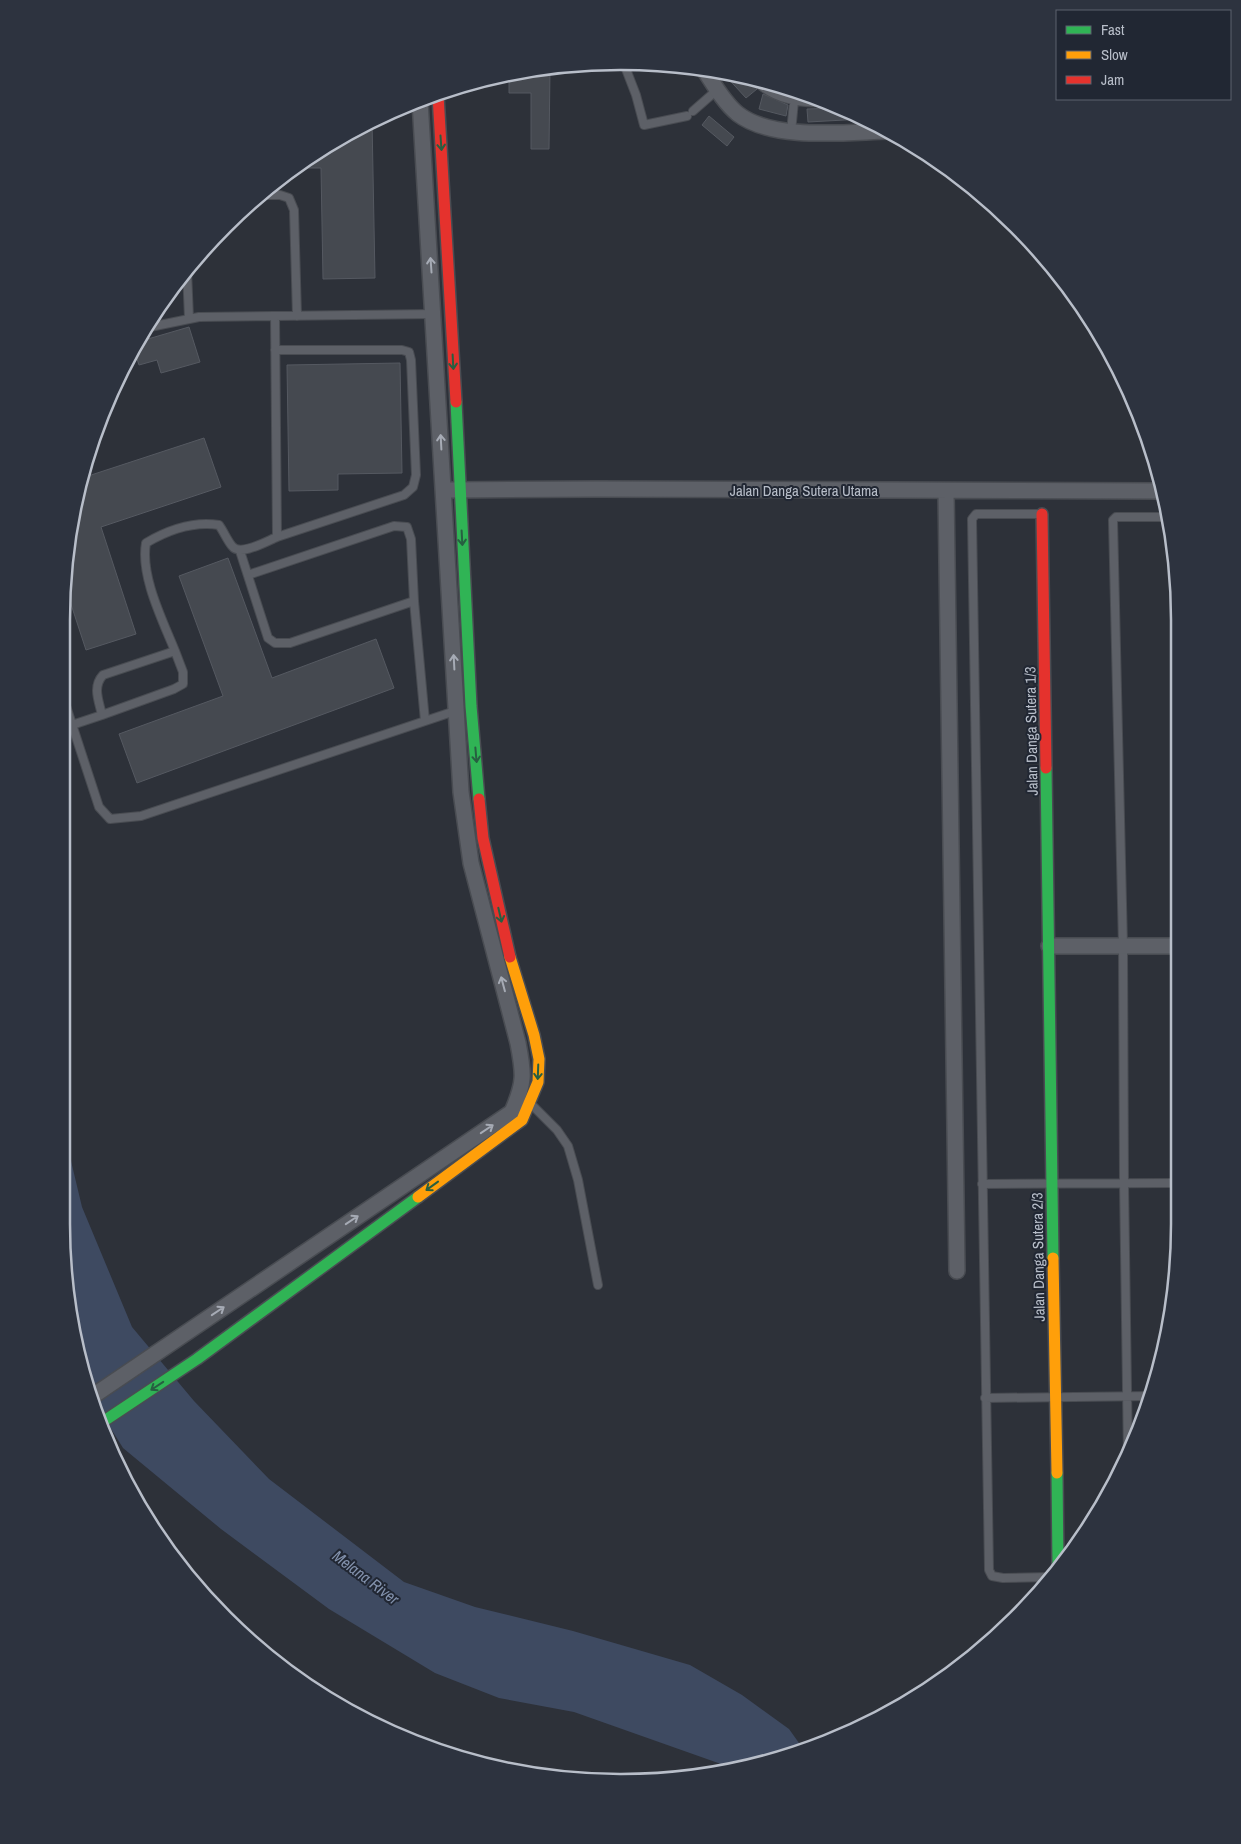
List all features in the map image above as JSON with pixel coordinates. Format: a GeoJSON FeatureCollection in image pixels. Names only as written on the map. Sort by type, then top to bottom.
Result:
{"type":"FeatureCollection","features":[{"type":"Feature","properties":{"kind":"street"},"geometry":{"type":"LineString","coordinates":[[709,78],[737,113],[751,122],[790,132],[872,131]]}},
{"type":"Feature","properties":{"kind":"street"},"geometry":{"type":"LineString","coordinates":[[438,101],[451,313],[452,490]]}},
{"type":"Feature","properties":{"kind":"street"},"geometry":{"type":"LineString","coordinates":[[106,1419],[197,1359],[522,1120],[538,1082],[538,1059],[534,1035],[507,946],[482,838],[464,708],[452,490],[434,314],[420,108]]}},
{"type":"Feature","properties":{"kind":"street"},"geometry":{"type":"LineString","coordinates":[[434,314],[451,313]]}},
{"type":"Feature","properties":{"kind":"street","name":"Jalan Danga Sutera Utama"},"geometry":{"type":"LineString","coordinates":[[452,490],[1155,491]]}},
{"type":"Feature","properties":{"kind":"street"},"geometry":{"type":"LineString","coordinates":[[946,491],[957,1271]]}},
{"type":"Feature","properties":{"kind":"street","name":"Jalan Danga Sutera 1/3"},"geometry":{"type":"LineString","coordinates":[[1042,514],[1049,946]]}},
{"type":"Feature","properties":{"kind":"street"},"geometry":{"type":"LineString","coordinates":[[97,1393],[512,1112],[520,1094],[524,1074],[518,1043],[471,863],[461,792],[464,708]]}},
{"type":"Feature","properties":{"kind":"street"},"geometry":{"type":"LineString","coordinates":[[1049,946],[1171,946]]}},
{"type":"Feature","properties":{"kind":"street","name":"Jalan Danga Sutera 2/3"},"geometry":{"type":"LineString","coordinates":[[1049,946],[1058,1558]]}},
{"type":"Feature","properties":{"kind":"lane"},"geometry":{"type":"LineString","coordinates":[[626,70],[636,95],[644,125],[690,114],[717,90]]}},
{"type":"Feature","properties":{"kind":"lane"},"geometry":{"type":"LineString","coordinates":[[772,92],[794,102],[805,102]]}},
{"type":"Feature","properties":{"kind":"lane"},"geometry":{"type":"LineString","coordinates":[[790,132],[794,102]]}},
{"type":"Feature","properties":{"kind":"lane"},"geometry":{"type":"LineString","coordinates":[[272,195],[289,198],[294,210],[297,316]]}},
{"type":"Feature","properties":{"kind":"lane"},"geometry":{"type":"LineString","coordinates":[[187,281],[189,318]]}},
{"type":"Feature","properties":{"kind":"lane"},"geometry":{"type":"LineString","coordinates":[[156,326],[189,318],[434,314]]}},
{"type":"Feature","properties":{"kind":"lane"},"geometry":{"type":"LineString","coordinates":[[274,316],[277,537]]}},
{"type":"Feature","properties":{"kind":"lane"},"geometry":{"type":"LineString","coordinates":[[72,725],[174,689],[183,684],[183,672],[146,574],[144,554],[146,543],[176,528],[207,523],[219,525],[233,548],[240,551],[277,537],[404,496],[413,487],[416,475],[411,360],[409,352],[402,350],[275,350]]}},
{"type":"Feature","properties":{"kind":"lane"},"geometry":{"type":"LineString","coordinates":[[1041,1577],[1003,1578],[992,1576],[989,1570],[972,519],[976,514],[1042,514]]}},
{"type":"Feature","properties":{"kind":"lane"},"geometry":{"type":"LineString","coordinates":[[1128,1437],[1123,946],[1113,520],[1116,517],[1161,517]]}},
{"type":"Feature","properties":{"kind":"lane"},"geometry":{"type":"LineString","coordinates":[[248,576],[394,526],[407,527],[411,539],[414,601],[425,721]]}},
{"type":"Feature","properties":{"kind":"lane"},"geometry":{"type":"LineString","coordinates":[[240,551],[268,638],[276,643],[290,643],[414,601]]}},
{"type":"Feature","properties":{"kind":"lane"},"geometry":{"type":"LineString","coordinates":[[102,715],[96,688],[98,680],[103,675],[175,652]]}},
{"type":"Feature","properties":{"kind":"lane"},"geometry":{"type":"LineString","coordinates":[[70,719],[99,807],[110,819],[141,816],[464,708]]}},
{"type":"Feature","properties":{"kind":"lane"},"geometry":{"type":"LineString","coordinates":[[530,1103],[557,1130],[568,1146],[578,1180],[598,1285]]}},
{"type":"Feature","properties":{"kind":"lane"},"geometry":{"type":"LineString","coordinates":[[982,1184],[1171,1183]]}},
{"type":"Feature","properties":{"kind":"lane"},"geometry":{"type":"LineString","coordinates":[[985,1398],[1143,1396]]}},
{"type":"Feature","properties":{"kind":"water","name":"Melana River"},"geometry":{"type":"Polygon","coordinates":[[[70,1157],[82,1207],[132,1327],[194,1401],[269,1479],[404,1582],[475,1607],[573,1631],[690,1665],[742,1695],[789,1729],[800,1744],[763,1755],[721,1764],[574,1712],[499,1698],[435,1673],[329,1609],[221,1529],[123,1448],[108,1425],[99,1400],[81,1331],[71,1260],[70,1157]]]}},
{"type":"Feature","properties":{"kind":"building"},"geometry":{"type":"Polygon","coordinates":[[[550,75],[549,149],[531,149],[531,93],[509,93],[509,82],[550,75]]]}},
{"type":"Feature","properties":{"kind":"building"},"geometry":{"type":"Polygon","coordinates":[[[731,82],[757,89],[746,98],[731,82]]]}},
{"type":"Feature","properties":{"kind":"building"},"geometry":{"type":"Polygon","coordinates":[[[763,94],[788,105],[786,116],[759,109],[763,94]]]}},
{"type":"Feature","properties":{"kind":"building"},"geometry":{"type":"Polygon","coordinates":[[[807,109],[822,109],[848,120],[808,122],[807,109]]]}},
{"type":"Feature","properties":{"kind":"building"},"geometry":{"type":"Polygon","coordinates":[[[709,116],[734,137],[727,146],[702,125],[709,116]]]}},
{"type":"Feature","properties":{"kind":"building"},"geometry":{"type":"Polygon","coordinates":[[[372,130],[375,278],[323,279],[321,168],[308,168],[345,144],[372,130]]]}},
{"type":"Feature","properties":{"kind":"building"},"geometry":{"type":"Polygon","coordinates":[[[189,327],[200,362],[161,373],[157,360],[139,365],[137,358],[148,339],[189,327]]]}},
{"type":"Feature","properties":{"kind":"building"},"geometry":{"type":"Polygon","coordinates":[[[400,363],[402,473],[338,474],[338,490],[289,491],[287,365],[400,363]]]}},
{"type":"Feature","properties":{"kind":"building"},"geometry":{"type":"Polygon","coordinates":[[[204,438],[221,487],[101,527],[136,634],[86,650],[70,603],[75,549],[90,475],[204,438]]]}},
{"type":"Feature","properties":{"kind":"building"},"geometry":{"type":"Polygon","coordinates":[[[228,558],[272,678],[376,639],[394,688],[137,783],[119,734],[223,696],[179,576],[228,558]]]}},
{"type":"Feature","properties":{"kind":"traffic: fast"},"geometry":{"type":"LineString","coordinates":[[456,402],[471,706],[479,799]]}},
{"type":"Feature","properties":{"kind":"traffic: fast"},"geometry":{"type":"LineString","coordinates":[[1046,768],[1053,1258]]}},
{"type":"Feature","properties":{"kind":"traffic: fast"},"geometry":{"type":"LineString","coordinates":[[106,1419],[197,1359],[418,1197]]}},
{"type":"Feature","properties":{"kind":"traffic: fast"},"geometry":{"type":"LineString","coordinates":[[1057,1473],[1058,1558]]}},
{"type":"Feature","properties":{"kind":"traffic: slow"},"geometry":{"type":"LineString","coordinates":[[418,1197],[522,1120],[538,1082],[539,1059],[534,1035],[510,957]]}},
{"type":"Feature","properties":{"kind":"traffic: slow"},"geometry":{"type":"LineString","coordinates":[[1053,1258],[1057,1473]]}},
{"type":"Feature","properties":{"kind":"traffic: jam"},"geometry":{"type":"LineString","coordinates":[[438,101],[456,402]]}},
{"type":"Feature","properties":{"kind":"traffic: jam"},"geometry":{"type":"LineString","coordinates":[[1042,514],[1046,768]]}},
{"type":"Feature","properties":{"kind":"traffic: jam"},"geometry":{"type":"LineString","coordinates":[[479,799],[483,838],[510,957]]}}]}
